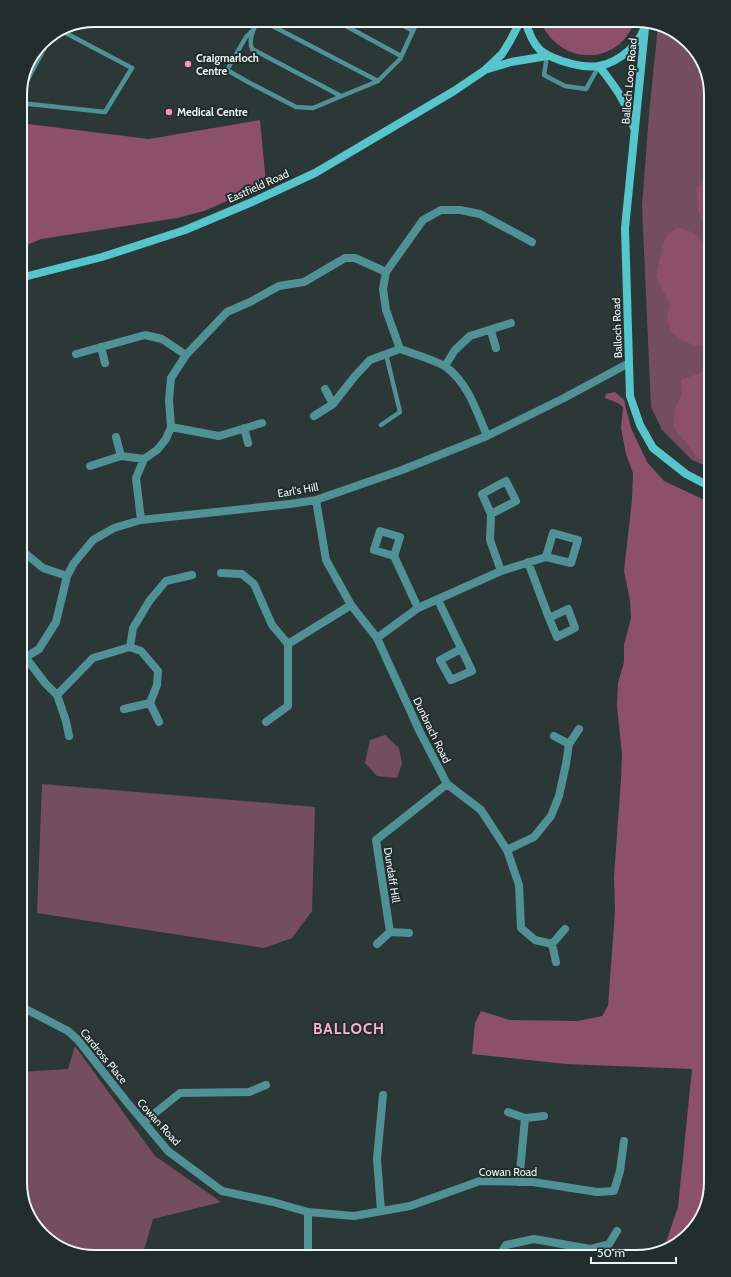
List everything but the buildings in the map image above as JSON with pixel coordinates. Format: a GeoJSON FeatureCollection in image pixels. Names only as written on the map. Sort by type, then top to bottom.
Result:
{"type":"FeatureCollection","features":[{"type":"Feature","properties":{"kind":"street","name":"Eastfield Road"},"geometry":{"type":"LineString","coordinates":[[27,276],[102,257],[185,230],[252,202],[315,173],[454,91],[485,70],[502,54],[517,27]]}},
{"type":"Feature","properties":{"kind":"street"},"geometry":{"type":"LineString","coordinates":[[527,27],[534,42],[547,56],[579,66],[599,66],[619,58],[635,45],[645,27]]}},
{"type":"Feature","properties":{"kind":"street","name":"Balloch Loop Road"},"geometry":{"type":"LineString","coordinates":[[636,132],[646,28]]}},
{"type":"Feature","properties":{"kind":"street","name":"Eastfield Road"},"geometry":{"type":"LineString","coordinates":[[485,70],[511,62],[547,56]]}},
{"type":"Feature","properties":{"kind":"street","name":"Balloch Loop Road"},"geometry":{"type":"LineString","coordinates":[[599,66],[628,108],[636,132]]}},
{"type":"Feature","properties":{"kind":"street","name":"Balloch Road"},"geometry":{"type":"LineString","coordinates":[[636,132],[630,172],[626,228],[630,396],[640,425],[653,448],[686,474],[704,483]]}},
{"type":"Feature","properties":{"kind":"street"},"geometry":{"type":"LineString","coordinates":[[400,349],[386,310],[383,289],[386,272],[423,220],[441,210],[460,210],[480,214],[532,242]]}},
{"type":"Feature","properties":{"kind":"street"},"geometry":{"type":"LineString","coordinates":[[141,520],[136,478],[144,459],[157,450],[166,439],[171,427],[169,400],[172,378],[186,355],[227,312],[250,302],[279,286],[304,282],[345,258],[355,258],[386,272]]}},
{"type":"Feature","properties":{"kind":"street"},"geometry":{"type":"LineString","coordinates":[[445,366],[455,350],[470,336],[490,331],[511,323]]}},
{"type":"Feature","properties":{"kind":"street"},"geometry":{"type":"LineString","coordinates":[[490,331],[496,348]]}},
{"type":"Feature","properties":{"kind":"street"},"geometry":{"type":"LineString","coordinates":[[76,354],[145,335],[162,339],[186,355]]}},
{"type":"Feature","properties":{"kind":"street"},"geometry":{"type":"LineString","coordinates":[[101,347],[105,363]]}},
{"type":"Feature","properties":{"kind":"street"},"geometry":{"type":"LineString","coordinates":[[314,416],[333,404],[370,360],[400,349],[445,366],[460,380],[472,400],[487,436]]}},
{"type":"Feature","properties":{"kind":"street","name":"Earl's Hill"},"geometry":{"type":"LineString","coordinates":[[27,656],[39,649],[56,622],[67,576],[74,563],[93,540],[114,528],[141,520],[316,500],[402,470],[487,436],[564,398],[629,363]]}},
{"type":"Feature","properties":{"kind":"street"},"geometry":{"type":"LineString","coordinates":[[324,389],[333,404]]}},
{"type":"Feature","properties":{"kind":"street"},"geometry":{"type":"LineString","coordinates":[[171,427],[219,436],[262,423]]}},
{"type":"Feature","properties":{"kind":"street"},"geometry":{"type":"LineString","coordinates":[[244,428],[248,443]]}},
{"type":"Feature","properties":{"kind":"street"},"geometry":{"type":"LineString","coordinates":[[116,437],[121,456]]}},
{"type":"Feature","properties":{"kind":"street"},"geometry":{"type":"LineString","coordinates":[[90,466],[121,456],[144,459]]}},
{"type":"Feature","properties":{"kind":"street","name":"Dunbrach Road"},"geometry":{"type":"LineString","coordinates":[[316,500],[326,560],[351,605],[377,638],[420,732],[447,784],[481,810],[507,850],[519,885],[521,928],[535,940],[552,944]]}},
{"type":"Feature","properties":{"kind":"street"},"geometry":{"type":"LineString","coordinates":[[491,514],[490,540],[502,571]]}},
{"type":"Feature","properties":{"kind":"street"},"geometry":{"type":"LineString","coordinates":[[27,555],[42,568],[67,576]]}},
{"type":"Feature","properties":{"kind":"street"},"geometry":{"type":"LineString","coordinates":[[394,556],[418,608]]}},
{"type":"Feature","properties":{"kind":"street"},"geometry":{"type":"LineString","coordinates":[[377,638],[418,608],[502,571],[546,557]]}},
{"type":"Feature","properties":{"kind":"street"},"geometry":{"type":"LineString","coordinates":[[528,562],[549,618]]}},
{"type":"Feature","properties":{"kind":"street"},"geometry":{"type":"LineString","coordinates":[[221,573],[242,574],[254,584],[272,626],[288,644],[288,706],[266,722]]}},
{"type":"Feature","properties":{"kind":"street"},"geometry":{"type":"LineString","coordinates":[[130,647],[133,628],[150,600],[166,581],[192,576]]}},
{"type":"Feature","properties":{"kind":"street"},"geometry":{"type":"LineString","coordinates":[[438,600],[461,649]]}},
{"type":"Feature","properties":{"kind":"street"},"geometry":{"type":"LineString","coordinates":[[288,644],[351,605]]}},
{"type":"Feature","properties":{"kind":"street"},"geometry":{"type":"LineString","coordinates":[[58,695],[92,658],[130,647],[141,651],[158,671],[157,685],[150,703],[159,722]]}},
{"type":"Feature","properties":{"kind":"street"},"geometry":{"type":"LineString","coordinates":[[27,663],[58,695],[69,736]]}},
{"type":"Feature","properties":{"kind":"street"},"geometry":{"type":"LineString","coordinates":[[124,709],[150,703]]}},
{"type":"Feature","properties":{"kind":"street"},"geometry":{"type":"LineString","coordinates":[[507,850],[534,837],[551,816],[559,796],[569,744],[579,729]]}},
{"type":"Feature","properties":{"kind":"street"},"geometry":{"type":"LineString","coordinates":[[554,736],[569,744]]}},
{"type":"Feature","properties":{"kind":"street","name":"Dundaff Hill"},"geometry":{"type":"LineString","coordinates":[[390,932],[376,840],[447,784]]}},
{"type":"Feature","properties":{"kind":"street"},"geometry":{"type":"LineString","coordinates":[[556,962],[552,944],[565,929]]}},
{"type":"Feature","properties":{"kind":"street"},"geometry":{"type":"LineString","coordinates":[[377,944],[390,932],[409,933]]}},
{"type":"Feature","properties":{"kind":"street","name":"Cardross Place"},"geometry":{"type":"LineString","coordinates":[[27,1010],[68,1031],[78,1040],[126,1101]]}},
{"type":"Feature","properties":{"kind":"street"},"geometry":{"type":"LineString","coordinates":[[144,1122],[180,1093],[249,1092],[266,1085]]}},
{"type":"Feature","properties":{"kind":"street"},"geometry":{"type":"LineString","coordinates":[[381,1211],[376,1160],[383,1095]]}},
{"type":"Feature","properties":{"kind":"street","name":"Cowan Road"},"geometry":{"type":"LineString","coordinates":[[126,1101],[168,1151],[222,1191],[273,1202],[308,1212],[354,1216],[410,1206],[480,1181],[534,1182],[597,1192],[614,1191],[620,1171],[624,1141]]}},
{"type":"Feature","properties":{"kind":"street"},"geometry":{"type":"LineString","coordinates":[[508,1112],[525,1118],[544,1116]]}},
{"type":"Feature","properties":{"kind":"street"},"geometry":{"type":"LineString","coordinates":[[519,1182],[525,1118]]}},
{"type":"Feature","properties":{"kind":"street"},"geometry":{"type":"LineString","coordinates":[[308,1212],[308,1250]]}},
{"type":"Feature","properties":{"kind":"street"},"geometry":{"type":"LineString","coordinates":[[503,1250],[506,1245],[534,1239],[590,1249],[608,1244],[617,1231]]}},
{"type":"Feature","properties":{"kind":"lane"},"geometry":{"type":"LineString","coordinates":[[254,27],[250,45],[252,49],[341,96]]}},
{"type":"Feature","properties":{"kind":"lane"},"geometry":{"type":"LineString","coordinates":[[274,27],[378,81]]}},
{"type":"Feature","properties":{"kind":"lane"},"geometry":{"type":"LineString","coordinates":[[348,27],[402,56]]}},
{"type":"Feature","properties":{"kind":"lane"},"geometry":{"type":"LineString","coordinates":[[406,27],[413,31]]}},
{"type":"Feature","properties":{"kind":"lane"},"geometry":{"type":"LineString","coordinates":[[253,30],[246,37],[227,70],[296,107],[313,108],[378,81],[400,59],[415,27]]}},
{"type":"Feature","properties":{"kind":"lane"},"geometry":{"type":"LineString","coordinates":[[27,104],[105,112],[132,68],[67,34]]}},
{"type":"Feature","properties":{"kind":"lane"},"geometry":{"type":"LineString","coordinates":[[29,77],[43,51]]}},
{"type":"Feature","properties":{"kind":"lane"},"geometry":{"type":"LineString","coordinates":[[547,56],[544,76],[565,86],[586,89],[599,66]]}},
{"type":"Feature","properties":{"kind":"lane"},"geometry":{"type":"LineString","coordinates":[[381,425],[400,412],[386,354]]}},
{"type":"Feature","properties":{"kind":"shaded area"},"geometry":{"type":"Polygon","coordinates":[[[544,27],[632,27],[627,36],[616,47],[603,53],[588,55],[574,53],[560,46],[549,35],[544,27]]]}},
{"type":"Feature","properties":{"kind":"shaded area"},"geometry":{"type":"Polygon","coordinates":[[[658,31],[674,38],[693,57],[702,77],[704,95],[704,465],[692,460],[662,430],[651,407],[642,206],[658,31]]]}},
{"type":"Feature","properties":{"kind":"shaded area"},"geometry":{"type":"Polygon","coordinates":[[[260,120],[266,184],[204,211],[177,218],[41,239],[27,245],[27,124],[149,139],[260,120]]]}},
{"type":"Feature","properties":{"kind":"shaded area"},"geometry":{"type":"Polygon","coordinates":[[[704,179],[704,221],[701,218],[698,209],[697,188],[704,179]]]}},
{"type":"Feature","properties":{"kind":"shaded area"},"geometry":{"type":"Polygon","coordinates":[[[677,228],[684,229],[698,237],[704,244],[704,346],[694,345],[671,332],[667,317],[670,304],[656,276],[663,245],[668,234],[677,228]]]}},
{"type":"Feature","properties":{"kind":"shaded area"},"geometry":{"type":"Polygon","coordinates":[[[704,372],[704,461],[698,458],[673,426],[675,409],[682,393],[681,380],[704,372]]]}},
{"type":"Feature","properties":{"kind":"shaded area"},"geometry":{"type":"Polygon","coordinates":[[[615,392],[624,400],[631,428],[647,462],[664,481],[704,500],[704,1182],[702,1200],[693,1220],[674,1239],[666,1243],[678,1207],[692,1069],[566,1064],[472,1054],[475,1023],[481,1011],[510,1020],[578,1021],[602,1016],[608,1006],[615,911],[614,877],[622,754],[617,706],[618,683],[624,662],[624,645],[631,618],[630,600],[624,571],[632,500],[633,473],[626,454],[621,428],[623,407],[618,403],[605,398],[606,394],[615,392]]]}},
{"type":"Feature","properties":{"kind":"shaded area"},"geometry":{"type":"Polygon","coordinates":[[[385,735],[399,748],[402,763],[397,778],[377,776],[365,763],[370,740],[385,735]]]}},
{"type":"Feature","properties":{"kind":"shaded area"},"geometry":{"type":"Polygon","coordinates":[[[42,784],[315,807],[312,911],[292,938],[264,948],[37,913],[42,784]]]}},
{"type":"Feature","properties":{"kind":"shaded area"},"geometry":{"type":"Polygon","coordinates":[[[75,1046],[155,1156],[221,1202],[153,1219],[144,1250],[81,1249],[57,1239],[50,1233],[38,1220],[29,1200],[27,1182],[27,1072],[68,1069],[75,1046]]]}},
{"type":"Feature","properties":{"kind":"place","name":"Craigmarloch Centre"},"geometry":{"type":"Point","coordinates":[188,64]}},
{"type":"Feature","properties":{"kind":"place","name":"Medical Centre"},"geometry":{"type":"Point","coordinates":[169,112]}},
{"type":"Feature","properties":{"kind":"district","name":"BALLOCH"},"geometry":{"type":"Point","coordinates":[349,1029]}}]}
